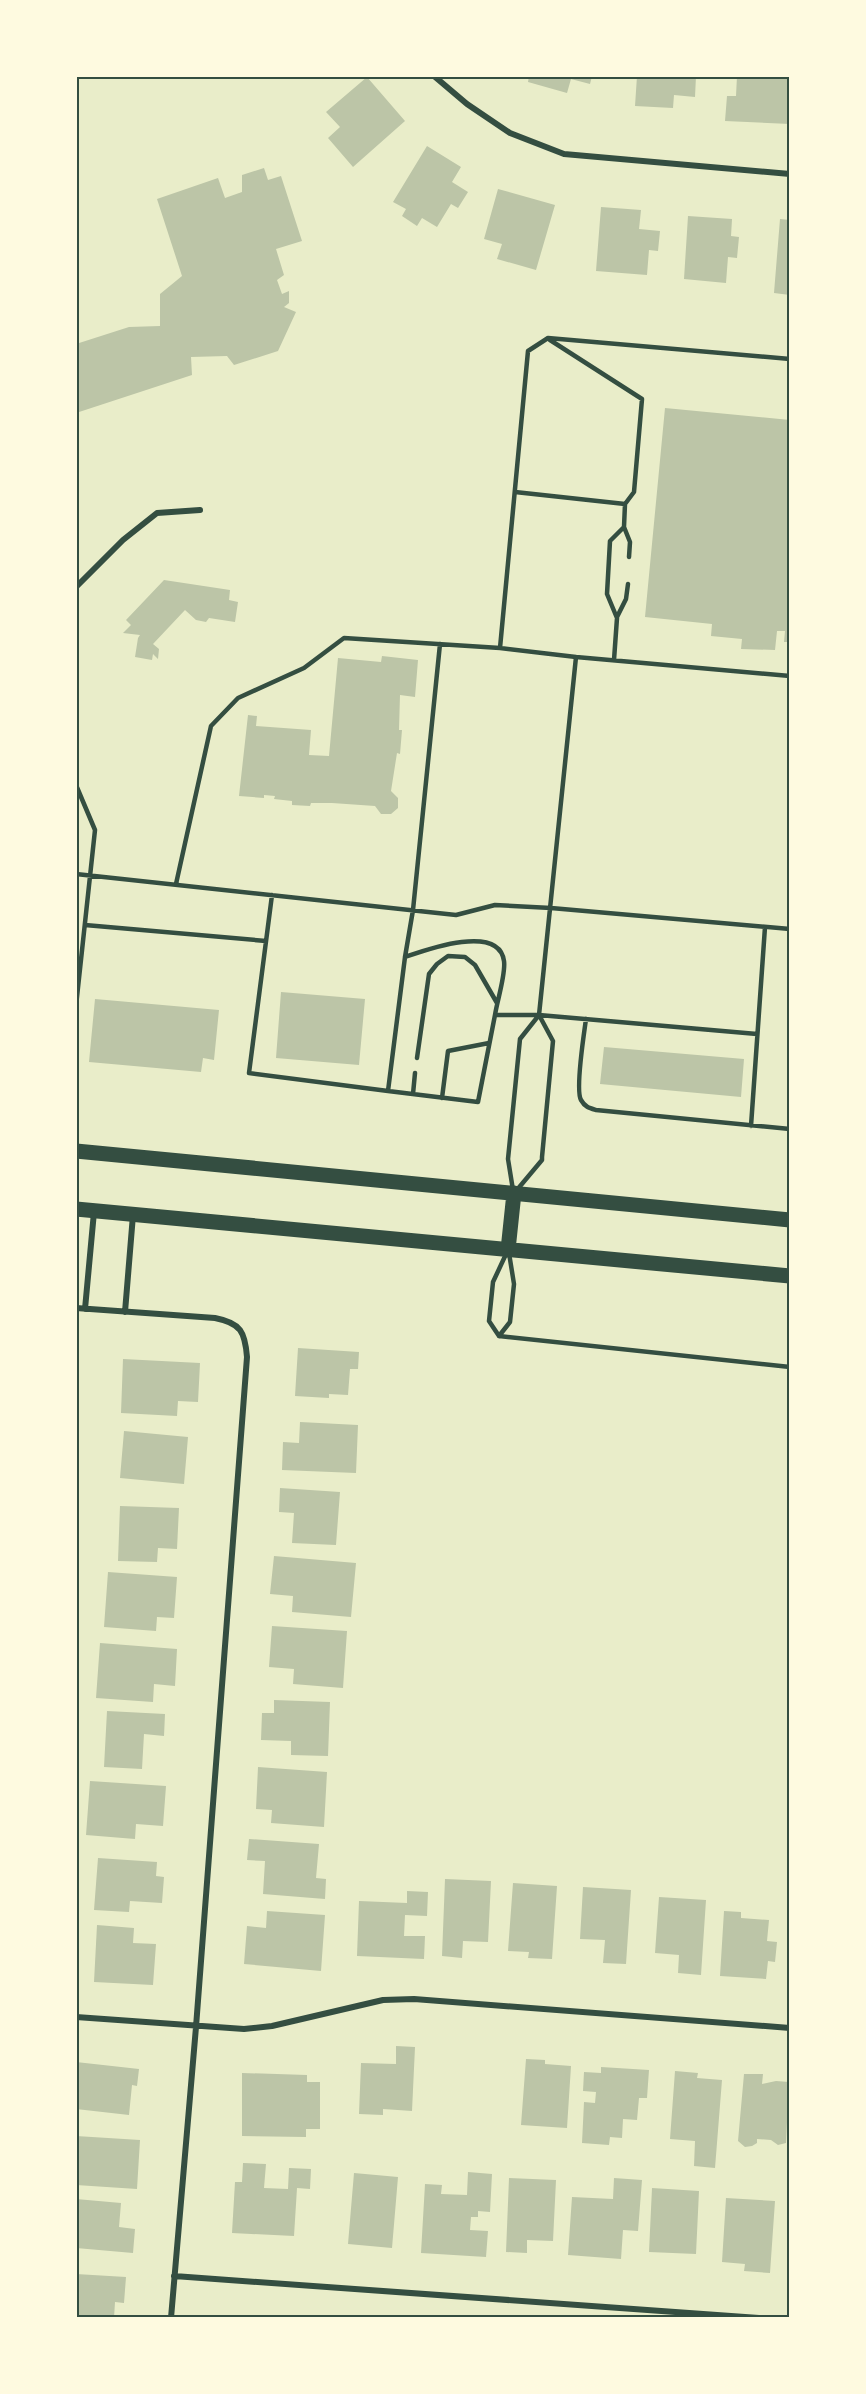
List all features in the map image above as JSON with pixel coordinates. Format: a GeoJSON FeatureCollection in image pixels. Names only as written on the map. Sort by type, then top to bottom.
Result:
{"type":"FeatureCollection","features":[{"type":"Feature","properties":{"kind":"main road"},"geometry":{"type":"LineString","coordinates":[[76,1151],[789,1220]]}},
{"type":"Feature","properties":{"kind":"main road"},"geometry":{"type":"LineString","coordinates":[[508,1250],[514,1193]]}},
{"type":"Feature","properties":{"kind":"main road"},"geometry":{"type":"LineString","coordinates":[[76,1209],[789,1276]]}},
{"type":"Feature","properties":{"kind":"street"},"geometry":{"type":"LineString","coordinates":[[434,76],[467,104],[510,133],[564,154],[789,174]]}},
{"type":"Feature","properties":{"kind":"street"},"geometry":{"type":"LineString","coordinates":[[76,587],[123,540],[157,513],[200,510]]}},
{"type":"Feature","properties":{"kind":"street"},"geometry":{"type":"LineString","coordinates":[[85,1308],[94,1211]]}},
{"type":"Feature","properties":{"kind":"street"},"geometry":{"type":"LineString","coordinates":[[124,1312],[133,1215]]}},
{"type":"Feature","properties":{"kind":"street"},"geometry":{"type":"LineString","coordinates":[[76,1308],[231,1321],[241,1330],[246,1342],[247,1357],[196,2027],[171,2318]]}},
{"type":"Feature","properties":{"kind":"street"},"geometry":{"type":"LineString","coordinates":[[76,2017],[244,2030],[383,2000],[414,1999],[789,2028]]}},
{"type":"Feature","properties":{"kind":"street"},"geometry":{"type":"LineString","coordinates":[[174,2276],[759,2318]]}},
{"type":"Feature","properties":{"kind":"lane"},"geometry":{"type":"LineString","coordinates":[[548,338],[642,399],[634,492],[625,504],[624,526],[630,542],[629,557]]}},
{"type":"Feature","properties":{"kind":"lane"},"geometry":{"type":"LineString","coordinates":[[500,648],[528,351],[548,338],[789,359]]}},
{"type":"Feature","properties":{"kind":"lane"},"geometry":{"type":"LineString","coordinates":[[515,492],[625,504]]}},
{"type":"Feature","properties":{"kind":"lane"},"geometry":{"type":"LineString","coordinates":[[614,660],[616,618],[607,594],[610,542],[624,526]]}},
{"type":"Feature","properties":{"kind":"lane"},"geometry":{"type":"LineString","coordinates":[[616,618],[626,599],[628,584]]}},
{"type":"Feature","properties":{"kind":"lane"},"geometry":{"type":"LineString","coordinates":[[176,884],[211,726],[238,698],[304,668],[344,638],[500,648],[789,676]]}},
{"type":"Feature","properties":{"kind":"lane"},"geometry":{"type":"LineString","coordinates":[[388,1091],[413,910],[440,644]]}},
{"type":"Feature","properties":{"kind":"lane"},"geometry":{"type":"LineString","coordinates":[[514,1193],[508,1159],[520,1039],[539,1015],[576,657]]}},
{"type":"Feature","properties":{"kind":"lane"},"geometry":{"type":"LineString","coordinates":[[76,785],[95,830],[76,1006]]}},
{"type":"Feature","properties":{"kind":"lane"},"geometry":{"type":"LineString","coordinates":[[76,874],[456,915],[495,905],[789,929]]}},
{"type":"Feature","properties":{"kind":"lane"},"geometry":{"type":"LineString","coordinates":[[272,895],[249,1073],[478,1102],[504,962],[501,951],[490,944],[467,941],[444,945],[405,957]]}},
{"type":"Feature","properties":{"kind":"lane"},"geometry":{"type":"LineString","coordinates":[[85,925],[266,941]]}},
{"type":"Feature","properties":{"kind":"lane"},"geometry":{"type":"LineString","coordinates":[[751,1126],[765,927]]}},
{"type":"Feature","properties":{"kind":"lane"},"geometry":{"type":"LineString","coordinates":[[417,1058],[429,974],[448,956],[465,957],[475,965],[497,1003]]}},
{"type":"Feature","properties":{"kind":"lane"},"geometry":{"type":"LineString","coordinates":[[495,1015],[539,1015],[757,1034]]}},
{"type":"Feature","properties":{"kind":"lane"},"geometry":{"type":"LineString","coordinates":[[514,1193],[542,1160],[553,1041],[539,1015]]}},
{"type":"Feature","properties":{"kind":"lane"},"geometry":{"type":"LineString","coordinates":[[585,1019],[579,1098],[587,1107],[608,1112],[789,1129]]}},
{"type":"Feature","properties":{"kind":"lane"},"geometry":{"type":"LineString","coordinates":[[442,1098],[448,1051],[489,1043]]}},
{"type":"Feature","properties":{"kind":"lane"},"geometry":{"type":"LineString","coordinates":[[412,1094],[415,1073]]}},
{"type":"Feature","properties":{"kind":"lane"},"geometry":{"type":"LineString","coordinates":[[499,1336],[510,1322],[514,1284],[508,1250]]}},
{"type":"Feature","properties":{"kind":"lane"},"geometry":{"type":"LineString","coordinates":[[499,1336],[489,1321],[492,1282],[508,1250]]}},
{"type":"Feature","properties":{"kind":"lane"},"geometry":{"type":"LineString","coordinates":[[499,1336],[789,1367]]}},
{"type":"Feature","properties":{"kind":"building"},"geometry":{"type":"Polygon","coordinates":[[[529,76],[592,76],[590,84],[571,79],[567,93],[528,82],[529,76]]]}},
{"type":"Feature","properties":{"kind":"building"},"geometry":{"type":"Polygon","coordinates":[[[637,76],[696,76],[695,97],[674,95],[673,108],[635,106],[637,76]]]}},
{"type":"Feature","properties":{"kind":"building"},"geometry":{"type":"Polygon","coordinates":[[[737,76],[790,76],[790,124],[725,121],[727,96],[736,96],[737,76]]]}},
{"type":"Feature","properties":{"kind":"building"},"geometry":{"type":"Polygon","coordinates":[[[367,77],[405,121],[353,167],[328,138],[340,127],[326,112],[367,77]]]}},
{"type":"Feature","properties":{"kind":"building"},"geometry":{"type":"Polygon","coordinates":[[[427,146],[461,167],[452,182],[468,192],[458,208],[451,204],[437,227],[422,218],[417,226],[402,216],[406,209],[393,202],[427,146]]]}},
{"type":"Feature","properties":{"kind":"building"},"geometry":{"type":"Polygon","coordinates":[[[264,168],[268,180],[281,176],[302,241],[276,249],[284,275],[277,280],[282,294],[289,291],[289,303],[284,307],[296,312],[278,351],[234,365],[227,356],[191,357],[192,375],[76,413],[76,344],[129,327],[160,326],[160,294],[182,276],[157,199],[218,178],[225,198],[242,192],[242,175],[264,168]]]}},
{"type":"Feature","properties":{"kind":"building"},"geometry":{"type":"Polygon","coordinates":[[[498,189],[555,205],[536,270],[497,259],[502,244],[484,239],[498,189]]]}},
{"type":"Feature","properties":{"kind":"building"},"geometry":{"type":"Polygon","coordinates":[[[601,207],[641,210],[639,229],[660,231],[658,251],[649,250],[647,275],[596,271],[601,207]]]}},
{"type":"Feature","properties":{"kind":"building"},"geometry":{"type":"Polygon","coordinates":[[[688,216],[732,219],[731,236],[739,237],[737,258],[728,257],[726,283],[684,279],[688,216]]]}},
{"type":"Feature","properties":{"kind":"building"},"geometry":{"type":"Polygon","coordinates":[[[780,219],[790,220],[790,295],[774,293],[780,219]]]}},
{"type":"Feature","properties":{"kind":"building"},"geometry":{"type":"Polygon","coordinates":[[[665,408],[790,420],[790,642],[784,642],[785,631],[777,631],[775,650],[741,649],[742,639],[711,636],[712,624],[645,617],[665,408]]]}},
{"type":"Feature","properties":{"kind":"building"},"geometry":{"type":"Polygon","coordinates":[[[164,580],[230,590],[229,600],[238,602],[235,622],[209,618],[206,622],[196,620],[185,610],[153,644],[159,649],[158,659],[153,654],[152,660],[135,657],[140,635],[123,633],[131,625],[126,620],[164,580]]]}},
{"type":"Feature","properties":{"kind":"building"},"geometry":{"type":"Polygon","coordinates":[[[382,656],[418,660],[415,697],[400,695],[399,730],[402,730],[400,754],[397,753],[391,791],[398,798],[398,808],[391,814],[381,814],[375,806],[332,803],[311,803],[310,806],[292,805],[292,801],[274,799],[275,796],[264,795],[264,798],[239,796],[248,715],[257,716],[256,726],[311,730],[309,755],[329,756],[338,658],[381,662],[382,656]]]}},
{"type":"Feature","properties":{"kind":"building"},"geometry":{"type":"Polygon","coordinates":[[[281,992],[365,999],[359,1065],[276,1058],[281,992]]]}},
{"type":"Feature","properties":{"kind":"building"},"geometry":{"type":"Polygon","coordinates":[[[95,999],[219,1010],[214,1060],[203,1058],[201,1072],[89,1062],[95,999]]]}},
{"type":"Feature","properties":{"kind":"building"},"geometry":{"type":"Polygon","coordinates":[[[604,1047],[744,1059],[741,1097],[600,1084],[604,1047]]]}},
{"type":"Feature","properties":{"kind":"building"},"geometry":{"type":"Polygon","coordinates":[[[298,1348],[359,1352],[358,1369],[350,1369],[348,1395],[329,1394],[329,1398],[295,1396],[298,1348]]]}},
{"type":"Feature","properties":{"kind":"building"},"geometry":{"type":"Polygon","coordinates":[[[123,1359],[200,1363],[198,1402],[178,1401],[177,1416],[121,1413],[123,1359]]]}},
{"type":"Feature","properties":{"kind":"building"},"geometry":{"type":"Polygon","coordinates":[[[300,1422],[358,1425],[356,1473],[282,1470],[283,1442],[299,1443],[300,1422]]]}},
{"type":"Feature","properties":{"kind":"building"},"geometry":{"type":"Polygon","coordinates":[[[124,1431],[188,1437],[184,1484],[120,1478],[124,1431]]]}},
{"type":"Feature","properties":{"kind":"building"},"geometry":{"type":"Polygon","coordinates":[[[280,1488],[340,1492],[336,1545],[292,1543],[294,1513],[279,1512],[280,1488]]]}},
{"type":"Feature","properties":{"kind":"building"},"geometry":{"type":"Polygon","coordinates":[[[120,1506],[179,1508],[177,1549],[158,1548],[157,1562],[118,1561],[120,1506]]]}},
{"type":"Feature","properties":{"kind":"building"},"geometry":{"type":"Polygon","coordinates":[[[274,1556],[356,1563],[351,1617],[292,1612],[293,1596],[270,1594],[274,1556]]]}},
{"type":"Feature","properties":{"kind":"building"},"geometry":{"type":"Polygon","coordinates":[[[108,1572],[177,1577],[174,1618],[157,1617],[156,1631],[104,1627],[108,1572]]]}},
{"type":"Feature","properties":{"kind":"building"},"geometry":{"type":"Polygon","coordinates":[[[272,1626],[347,1631],[343,1688],[293,1684],[294,1669],[269,1667],[272,1626]]]}},
{"type":"Feature","properties":{"kind":"building"},"geometry":{"type":"Polygon","coordinates":[[[100,1643],[177,1649],[175,1686],[154,1684],[153,1702],[96,1698],[100,1643]]]}},
{"type":"Feature","properties":{"kind":"building"},"geometry":{"type":"Polygon","coordinates":[[[274,1700],[330,1702],[328,1756],[291,1755],[291,1741],[261,1740],[262,1713],[274,1713],[274,1700]]]}},
{"type":"Feature","properties":{"kind":"building"},"geometry":{"type":"Polygon","coordinates":[[[107,1711],[165,1714],[164,1736],[144,1734],[142,1769],[104,1767],[107,1711]]]}},
{"type":"Feature","properties":{"kind":"building"},"geometry":{"type":"Polygon","coordinates":[[[258,1767],[327,1772],[324,1827],[271,1823],[272,1810],[256,1809],[258,1767]]]}},
{"type":"Feature","properties":{"kind":"building"},"geometry":{"type":"Polygon","coordinates":[[[90,1781],[166,1786],[163,1826],[136,1824],[135,1839],[86,1835],[90,1781]]]}},
{"type":"Feature","properties":{"kind":"building"},"geometry":{"type":"Polygon","coordinates":[[[249,1839],[319,1844],[316,1878],[326,1879],[325,1899],[263,1894],[265,1861],[247,1860],[249,1839]]]}},
{"type":"Feature","properties":{"kind":"building"},"geometry":{"type":"Polygon","coordinates":[[[98,1858],[157,1862],[156,1876],[164,1877],[162,1903],[130,1901],[129,1912],[94,1910],[98,1858]]]}},
{"type":"Feature","properties":{"kind":"building"},"geometry":{"type":"Polygon","coordinates":[[[445,1879],[491,1881],[488,1942],[463,1941],[462,1958],[442,1956],[445,1879]]]}},
{"type":"Feature","properties":{"kind":"building"},"geometry":{"type":"Polygon","coordinates":[[[513,1883],[557,1886],[552,1959],[528,1958],[529,1952],[508,1951],[513,1883]]]}},
{"type":"Feature","properties":{"kind":"building"},"geometry":{"type":"Polygon","coordinates":[[[583,1887],[631,1890],[626,1964],[603,1963],[605,1940],[580,1939],[583,1887]]]}},
{"type":"Feature","properties":{"kind":"building"},"geometry":{"type":"Polygon","coordinates":[[[407,1891],[428,1892],[427,1916],[405,1915],[404,1936],[425,1936],[424,1959],[357,1956],[359,1901],[407,1903],[407,1891]]]}},
{"type":"Feature","properties":{"kind":"building"},"geometry":{"type":"Polygon","coordinates":[[[659,1897],[706,1900],[701,1975],[678,1973],[679,1955],[655,1953],[659,1897]]]}},
{"type":"Feature","properties":{"kind":"building"},"geometry":{"type":"Polygon","coordinates":[[[267,1911],[325,1915],[321,1971],[244,1964],[247,1926],[266,1928],[267,1911]]]}},
{"type":"Feature","properties":{"kind":"building"},"geometry":{"type":"Polygon","coordinates":[[[724,1911],[741,1912],[741,1918],[769,1920],[767,1941],[777,1942],[775,1962],[768,1961],[766,1979],[720,1976],[724,1911]]]}},
{"type":"Feature","properties":{"kind":"building"},"geometry":{"type":"Polygon","coordinates":[[[97,1925],[134,1928],[133,1943],[156,1944],[153,1985],[94,1982],[97,1925]]]}},
{"type":"Feature","properties":{"kind":"building"},"geometry":{"type":"Polygon","coordinates":[[[396,2046],[415,2047],[412,2111],[383,2109],[383,2115],[359,2114],[361,2063],[396,2064],[396,2046]]]}},
{"type":"Feature","properties":{"kind":"building"},"geometry":{"type":"Polygon","coordinates":[[[526,2059],[545,2060],[545,2064],[571,2066],[567,2128],[521,2125],[526,2059]]]}},
{"type":"Feature","properties":{"kind":"building"},"geometry":{"type":"Polygon","coordinates":[[[76,2062],[139,2069],[137,2086],[132,2085],[129,2115],[76,2109],[76,2062]]]}},
{"type":"Feature","properties":{"kind":"building"},"geometry":{"type":"Polygon","coordinates":[[[601,2067],[649,2070],[647,2098],[639,2098],[637,2120],[623,2119],[622,2138],[610,2137],[609,2145],[582,2143],[584,2102],[595,2103],[596,2092],[583,2091],[584,2072],[601,2073],[601,2067]]]}},
{"type":"Feature","properties":{"kind":"building"},"geometry":{"type":"Polygon","coordinates":[[[675,2071],[698,2073],[697,2078],[722,2080],[715,2168],[694,2166],[695,2141],[670,2139],[675,2071]]]}},
{"type":"Feature","properties":{"kind":"building"},"geometry":{"type":"Polygon","coordinates":[[[242,2073],[307,2075],[307,2082],[320,2082],[320,2129],[306,2129],[306,2137],[242,2136],[242,2073]]]}},
{"type":"Feature","properties":{"kind":"building"},"geometry":{"type":"Polygon","coordinates":[[[744,2074],[763,2074],[762,2084],[776,2081],[789,2082],[786,2143],[778,2145],[771,2140],[757,2139],[757,2143],[745,2147],[738,2141],[744,2074]]]}},
{"type":"Feature","properties":{"kind":"building"},"geometry":{"type":"Polygon","coordinates":[[[76,2136],[140,2140],[137,2189],[76,2185],[76,2136]]]}},
{"type":"Feature","properties":{"kind":"building"},"geometry":{"type":"Polygon","coordinates":[[[243,2163],[266,2164],[264,2188],[288,2189],[289,2168],[311,2169],[310,2189],[297,2188],[294,2236],[232,2233],[235,2182],[242,2182],[243,2163]]]}},
{"type":"Feature","properties":{"kind":"building"},"geometry":{"type":"Polygon","coordinates":[[[468,2172],[492,2174],[490,2212],[478,2211],[478,2217],[471,2217],[470,2230],[488,2231],[486,2257],[421,2253],[425,2184],[442,2185],[441,2194],[467,2195],[468,2172]]]}},
{"type":"Feature","properties":{"kind":"building"},"geometry":{"type":"Polygon","coordinates":[[[354,2173],[398,2177],[392,2248],[348,2244],[354,2173]]]}},
{"type":"Feature","properties":{"kind":"building"},"geometry":{"type":"Polygon","coordinates":[[[509,2178],[556,2180],[553,2241],[527,2240],[527,2253],[506,2252],[509,2178]]]}},
{"type":"Feature","properties":{"kind":"building"},"geometry":{"type":"Polygon","coordinates":[[[614,2178],[642,2180],[638,2231],[623,2230],[621,2259],[568,2255],[572,2197],[613,2199],[614,2178]]]}},
{"type":"Feature","properties":{"kind":"building"},"geometry":{"type":"Polygon","coordinates":[[[652,2188],[699,2191],[696,2254],[649,2252],[652,2188]]]}},
{"type":"Feature","properties":{"kind":"building"},"geometry":{"type":"Polygon","coordinates":[[[726,2198],[775,2201],[770,2273],[744,2271],[745,2264],[722,2262],[726,2198]]]}},
{"type":"Feature","properties":{"kind":"building"},"geometry":{"type":"Polygon","coordinates":[[[76,2199],[121,2203],[119,2227],[135,2229],[133,2253],[76,2248],[76,2199]]]}},
{"type":"Feature","properties":{"kind":"building"},"geometry":{"type":"Polygon","coordinates":[[[76,2274],[126,2277],[124,2303],[115,2302],[114,2318],[76,2318],[76,2274]]]}}]}
